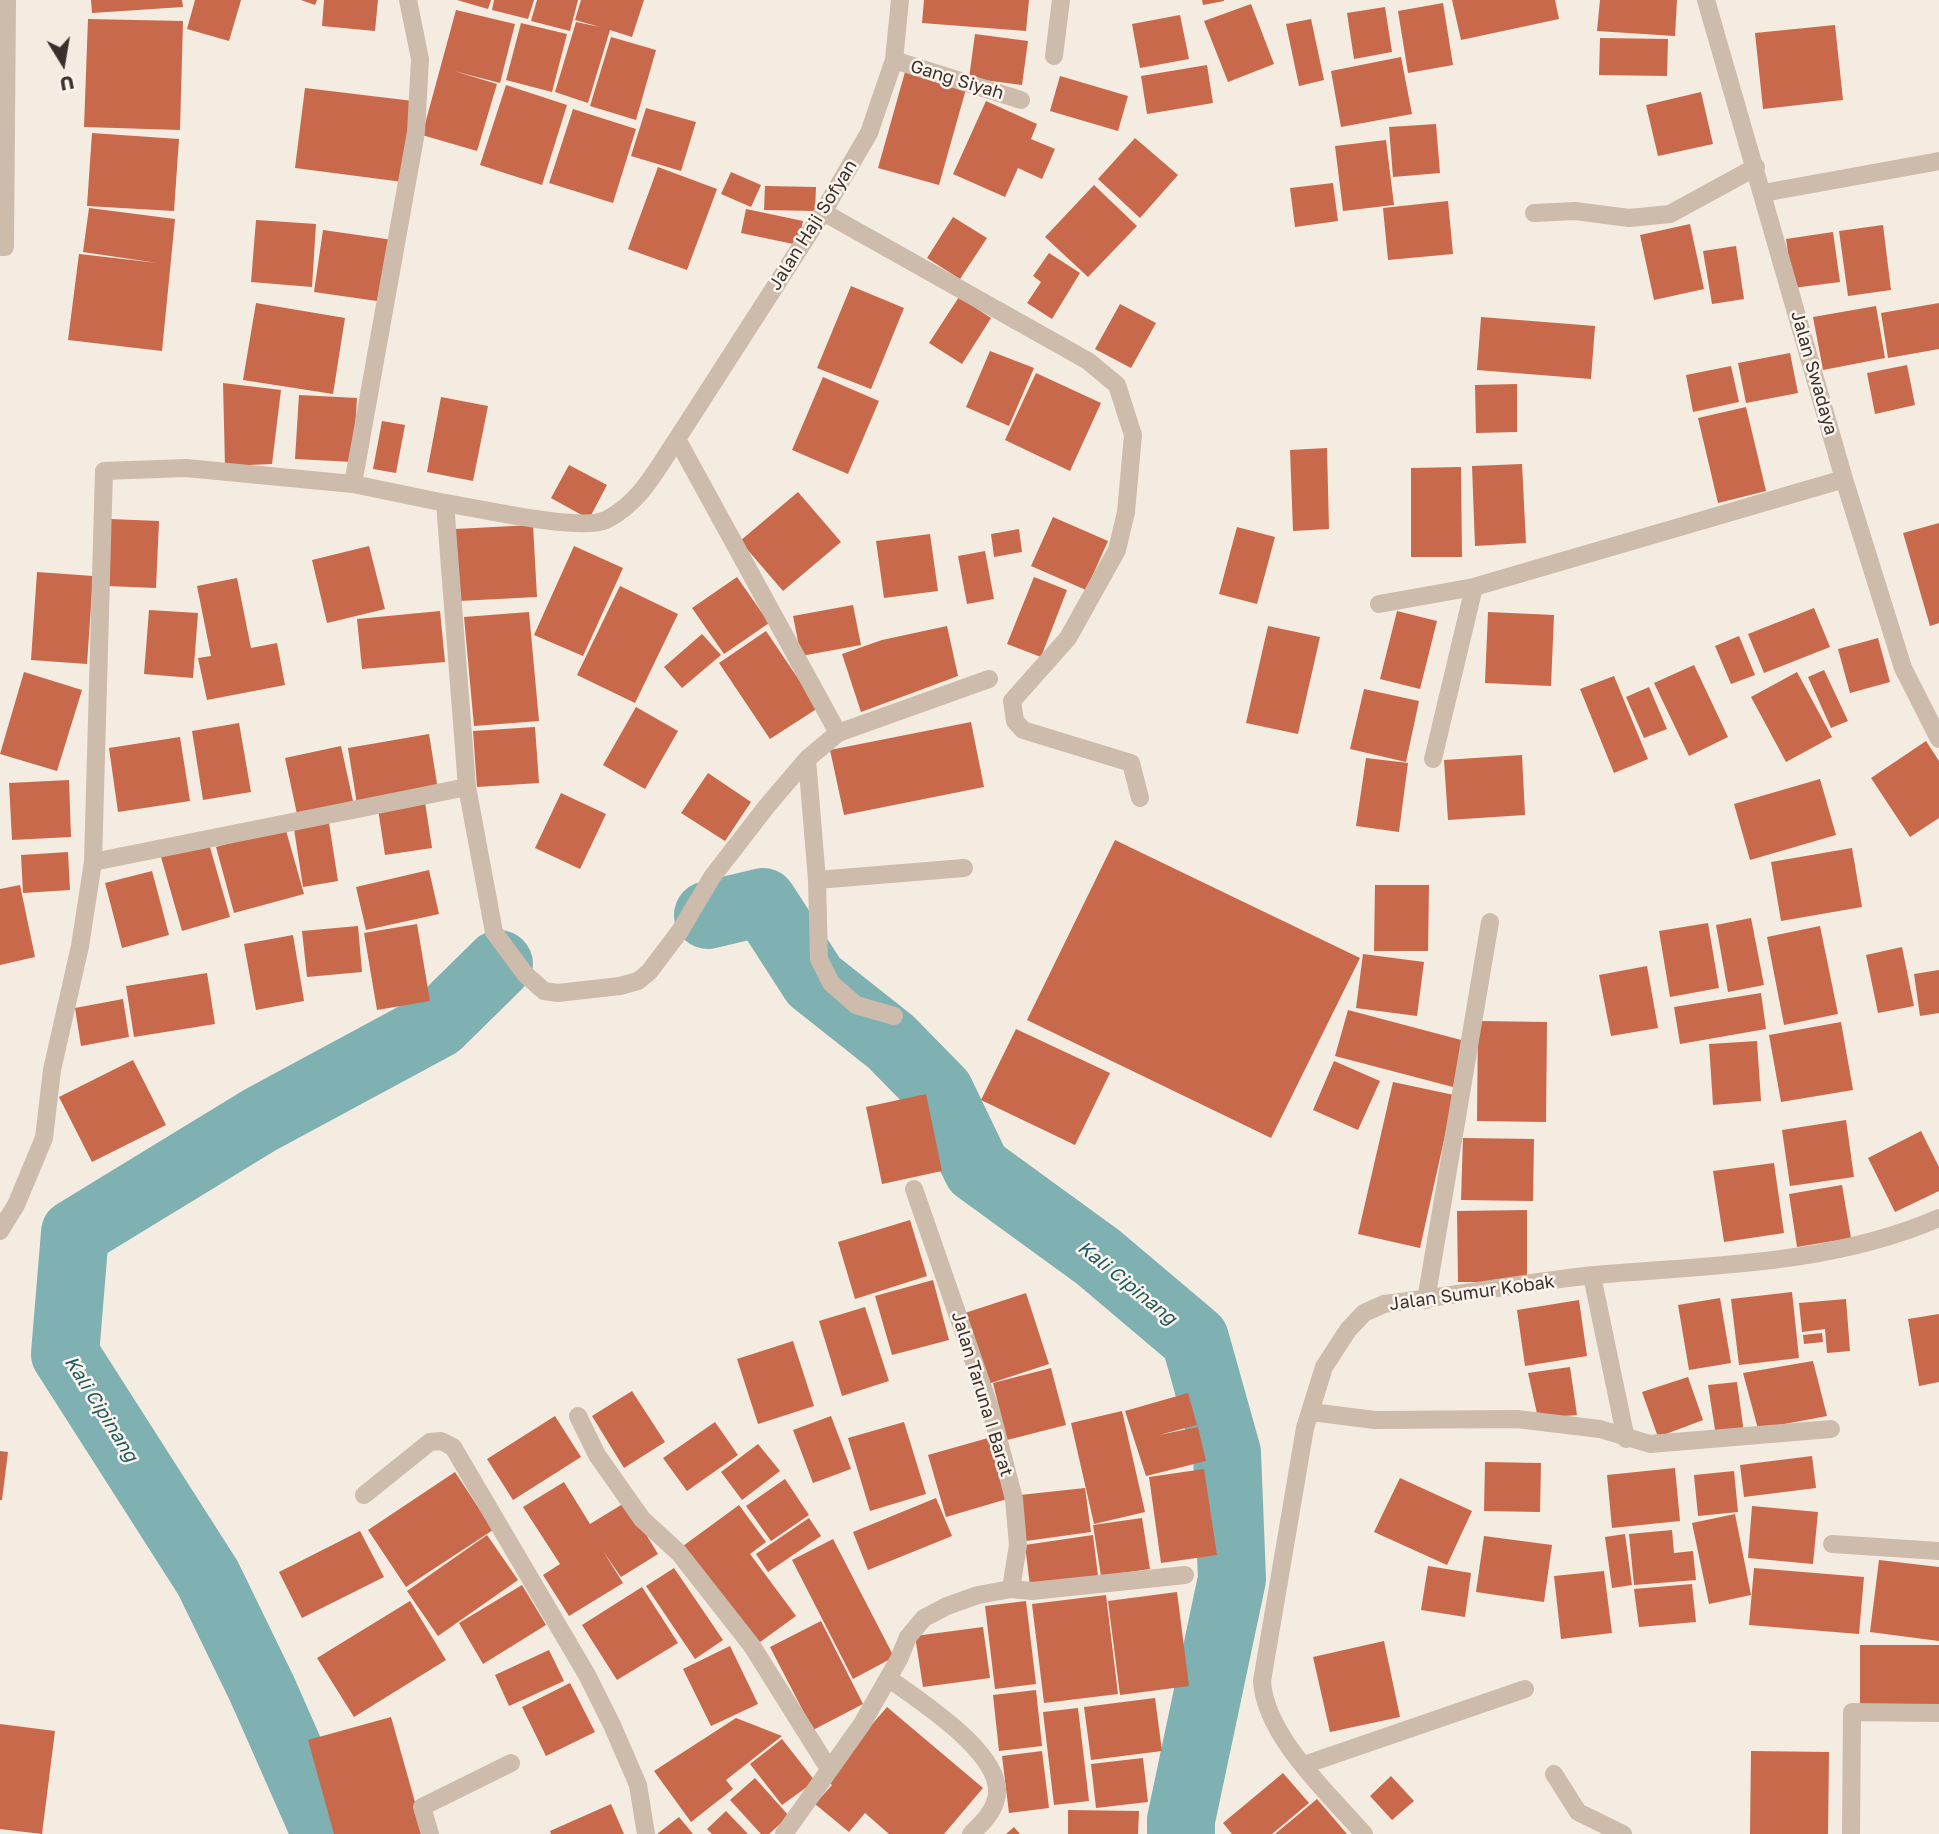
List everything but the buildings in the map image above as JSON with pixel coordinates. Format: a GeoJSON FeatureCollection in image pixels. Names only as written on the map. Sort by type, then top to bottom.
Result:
{"type":"FeatureCollection","features":[{"type":"Feature","properties":{"kind":"street"},"geometry":{"type":"LineString","coordinates":[[0,247],[5,247],[7,0]]}},
{"type":"Feature","properties":{"kind":"street"},"geometry":{"type":"LineString","coordinates":[[353,484],[416,132],[420,59],[408,0]]}},
{"type":"Feature","properties":{"kind":"street","name":"Jalan Haji Sofyan"},"geometry":{"type":"LineString","coordinates":[[93,862],[104,471],[186,468],[353,484],[445,503],[556,521],[591,524],[605,520],[643,491],[823,212],[869,133],[880,110],[894,61],[900,0]]}},
{"type":"Feature","properties":{"kind":"street"},"geometry":{"type":"LineString","coordinates":[[1054,56],[1061,0]]}},
{"type":"Feature","properties":{"kind":"street","name":"Jalan Swadaya"},"geometry":{"type":"LineString","coordinates":[[1706,0],[1844,479],[1903,668],[1939,739]]}},
{"type":"Feature","properties":{"kind":"street","name":"Gang Siyah"},"geometry":{"type":"LineString","coordinates":[[894,61],[1021,100]]}},
{"type":"Feature","properties":{"kind":"street"},"geometry":{"type":"LineString","coordinates":[[1763,193],[1939,161]]}},
{"type":"Feature","properties":{"kind":"street"},"geometry":{"type":"LineString","coordinates":[[1534,214],[1575,211],[1629,218],[1670,214],[1756,167]]}},
{"type":"Feature","properties":{"kind":"street"},"geometry":{"type":"LineString","coordinates":[[823,212],[1088,361],[1116,385],[1133,435],[1126,512],[1117,550],[1068,638],[1012,701],[1012,713],[1023,730],[1131,763],[1140,798]]}},
{"type":"Feature","properties":{"kind":"street"},"geometry":{"type":"LineString","coordinates":[[679,435],[838,733]]}},
{"type":"Feature","properties":{"kind":"street"},"geometry":{"type":"LineString","coordinates":[[1379,604],[1474,587],[1844,479]]}},
{"type":"Feature","properties":{"kind":"street"},"geometry":{"type":"LineString","coordinates":[[445,503],[467,788],[494,932],[534,983],[544,991],[558,993],[620,986],[638,981],[649,972],[680,931],[712,877],[807,759],[838,733],[989,679]]}},
{"type":"Feature","properties":{"kind":"street"},"geometry":{"type":"LineString","coordinates":[[1433,759],[1474,587]]}},
{"type":"Feature","properties":{"kind":"street"},"geometry":{"type":"LineString","coordinates":[[807,759],[817,880],[819,959],[831,983],[856,1005],[894,1016]]}},
{"type":"Feature","properties":{"kind":"street"},"geometry":{"type":"LineString","coordinates":[[0,1231],[16,1205],[44,1138],[52,1070],[80,946],[93,862],[467,788]]}},
{"type":"Feature","properties":{"kind":"street"},"geometry":{"type":"LineString","coordinates":[[817,880],[964,868]]}},
{"type":"Feature","properties":{"kind":"street"},"geometry":{"type":"LineString","coordinates":[[1426,1300],[1490,922]]}},
{"type":"Feature","properties":{"kind":"street","name":"Jalan Taruna I Barat"},"geometry":{"type":"LineString","coordinates":[[914,1189],[991,1410],[1014,1499],[1017,1545],[1011,1589]]}},
{"type":"Feature","properties":{"kind":"street","name":"Jalan Sumur Kobak"},"geometry":{"type":"LineString","coordinates":[[1364,1834],[1304,1765],[1268,1714],[1262,1681],[1305,1428],[1324,1367],[1348,1330],[1364,1313],[1384,1304],[1591,1276],[1788,1259],[1899,1235],[1939,1218]]}},
{"type":"Feature","properties":{"kind":"street"},"geometry":{"type":"LineString","coordinates":[[1591,1276],[1626,1439]]}},
{"type":"Feature","properties":{"kind":"street"},"geometry":{"type":"LineString","coordinates":[[1311,1412],[1375,1420],[1517,1419],[1600,1429],[1626,1439],[1650,1444],[1831,1429]]}},
{"type":"Feature","properties":{"kind":"street"},"geometry":{"type":"LineString","coordinates":[[578,1416],[597,1455],[642,1519],[679,1553],[752,1646],[829,1769]]}},
{"type":"Feature","properties":{"kind":"street"},"geometry":{"type":"LineString","coordinates":[[364,1495],[430,1442],[441,1441],[453,1447],[580,1663],[612,1725],[638,1785],[646,1834]]}},
{"type":"Feature","properties":{"kind":"street"},"geometry":{"type":"LineString","coordinates":[[1832,1544],[1939,1551]]}},
{"type":"Feature","properties":{"kind":"street"},"geometry":{"type":"LineString","coordinates":[[784,1834],[862,1724],[908,1637],[925,1618],[947,1606],[978,1595],[1011,1589],[1032,1591],[1185,1575]]}},
{"type":"Feature","properties":{"kind":"street"},"geometry":{"type":"LineString","coordinates":[[888,1678],[947,1721],[990,1766],[997,1784],[996,1799],[987,1817],[971,1834]]}},
{"type":"Feature","properties":{"kind":"street"},"geometry":{"type":"LineString","coordinates":[[1304,1765],[1525,1689]]}},
{"type":"Feature","properties":{"kind":"street"},"geometry":{"type":"LineString","coordinates":[[1851,1834],[1852,1712],[1939,1713]]}},
{"type":"Feature","properties":{"kind":"street"},"geometry":{"type":"LineString","coordinates":[[430,1834],[422,1807],[511,1763]]}},
{"type":"Feature","properties":{"kind":"street"},"geometry":{"type":"LineString","coordinates":[[1554,1774],[1578,1812],[1623,1834]]}},
{"type":"Feature","properties":{"kind":"waterway","name":"Kali Cipinang"},"geometry":{"type":"LineString","coordinates":[[708,915],[763,902],[814,981],[891,1042],[940,1092],[977,1169],[1098,1257],[1195,1339],[1227,1453],[1232,1579],[1181,1820],[1181,1834]]}},
{"type":"Feature","properties":{"kind":"waterway","name":"Kali Cipinang"},"geometry":{"type":"LineString","coordinates":[[326,1834],[262,1689],[208,1578],[65,1354],[75,1233],[260,1120],[438,1024],[499,964]]}}]}
